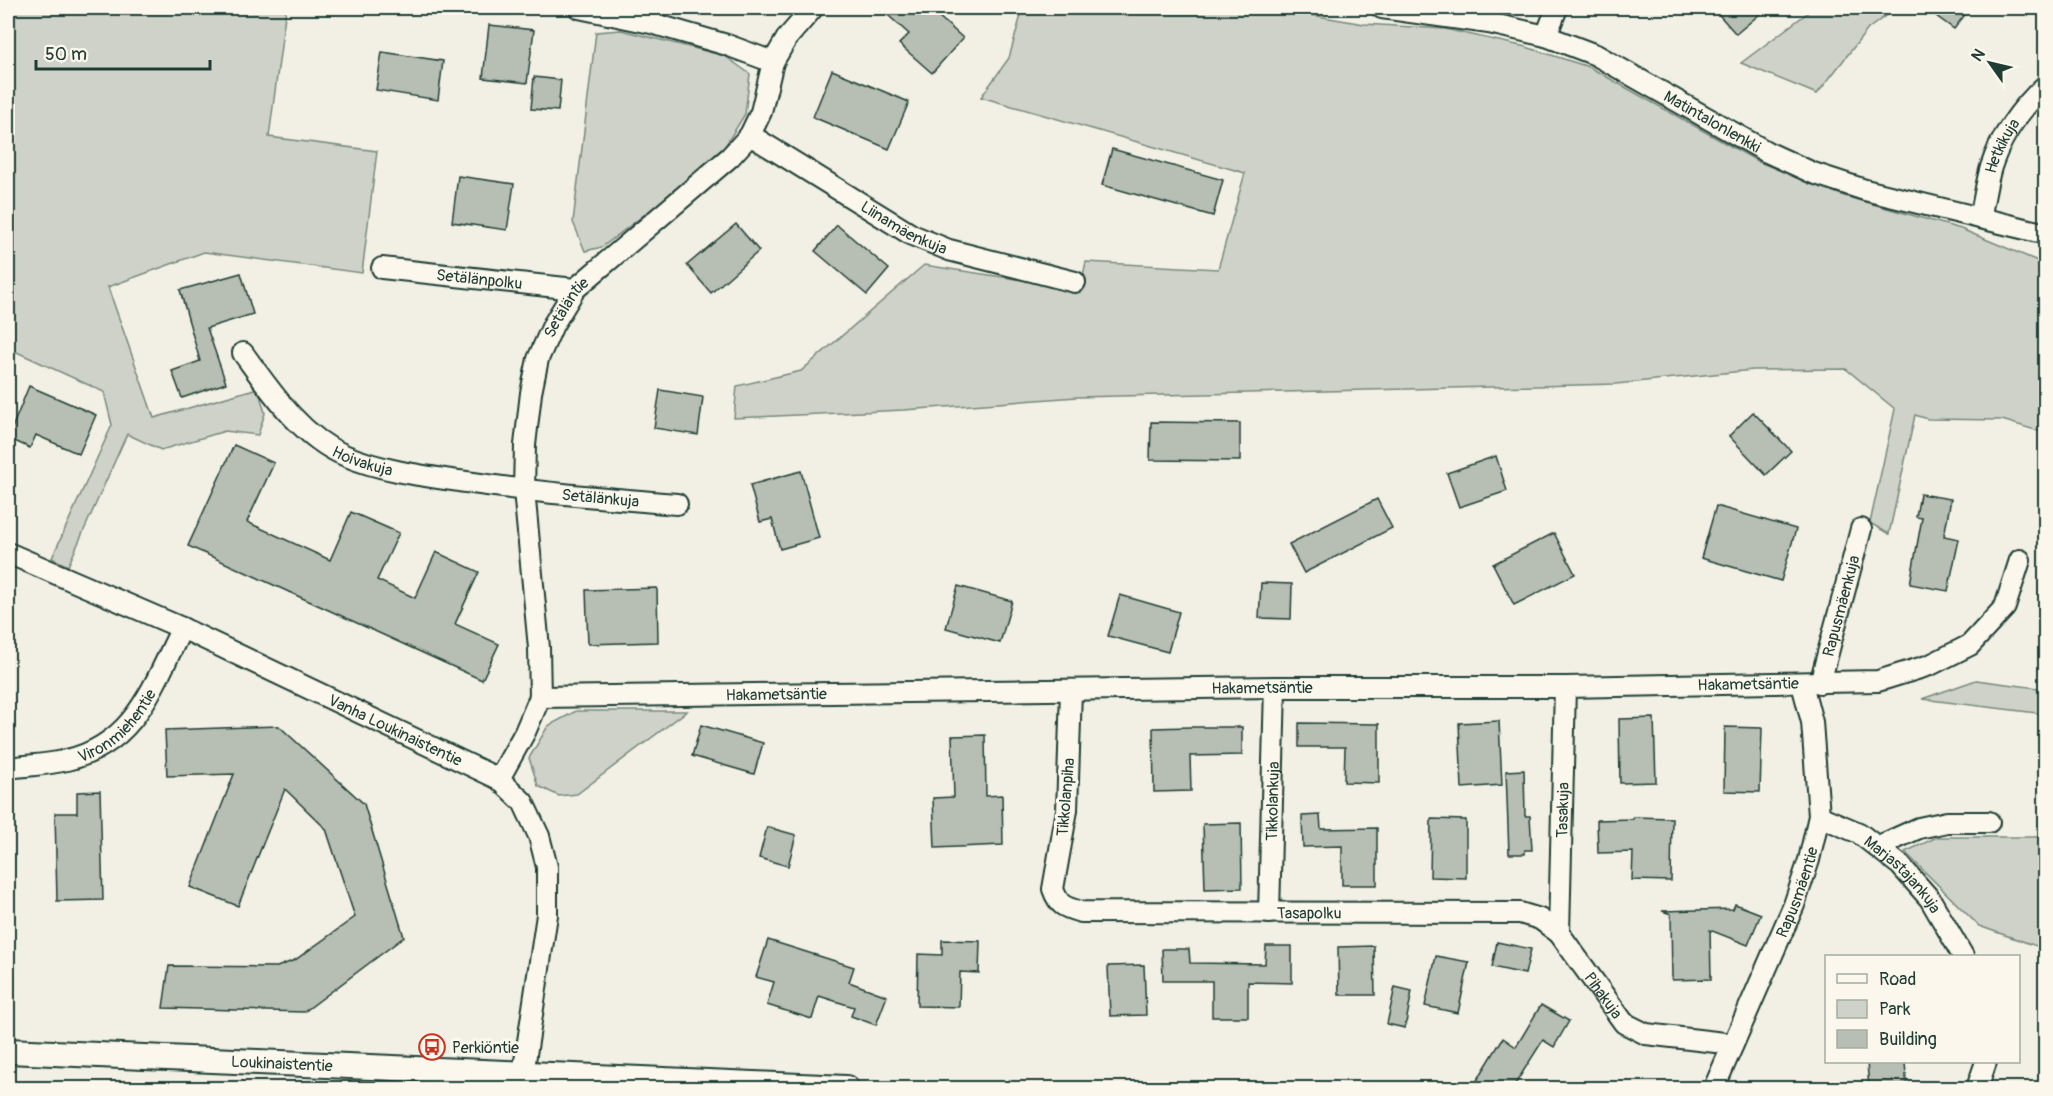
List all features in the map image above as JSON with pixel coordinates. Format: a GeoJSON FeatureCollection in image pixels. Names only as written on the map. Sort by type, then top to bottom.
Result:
{"type":"FeatureCollection","features":[{"type":"Feature","properties":{"kind":"street"},"geometry":{"type":"LineString","coordinates":[[579,8],[651,23],[727,45],[773,62]]}},
{"type":"Feature","properties":{"kind":"street","name":"Setäläntie"},"geometry":{"type":"LineString","coordinates":[[540,697],[539,648],[524,490],[525,445],[531,393],[538,359],[553,325],[575,289],[730,157],[750,135],[761,112],[773,62],[787,38],[813,8]]}},
{"type":"Feature","properties":{"kind":"street","name":"Matintalonlenkki"},"geometry":{"type":"LineString","coordinates":[[1382,8],[1489,23],[1546,36],[1596,56],[1767,153],[1813,173],[1865,190],[2046,234]]}},
{"type":"Feature","properties":{"kind":"street"},"geometry":{"type":"LineString","coordinates":[[1546,36],[1557,8]]}},
{"type":"Feature","properties":{"kind":"street","name":"Hetkikuja"},"geometry":{"type":"LineString","coordinates":[[1980,218],[1991,166],[2009,128],[2033,97],[2046,85]]}},
{"type":"Feature","properties":{"kind":"street","name":"Liinamäenkuja"},"geometry":{"type":"LineString","coordinates":[[750,135],[912,236],[949,250],[1075,282]]}},
{"type":"Feature","properties":{"kind":"street","name":"Setälänpolku"},"geometry":{"type":"LineString","coordinates":[[382,268],[575,289]]}},
{"type":"Feature","properties":{"kind":"street","name":"Hoivakuja"},"geometry":{"type":"LineString","coordinates":[[243,353],[281,404],[310,433],[344,455],[405,473],[524,490]]}},
{"type":"Feature","properties":{"kind":"street","name":"Setälänkuja"},"geometry":{"type":"LineString","coordinates":[[524,490],[677,504]]}},
{"type":"Feature","properties":{"kind":"street","name":"Rapusmäenkuja"},"geometry":{"type":"LineString","coordinates":[[1811,684],[1861,529]]}},
{"type":"Feature","properties":{"kind":"street","name":"Vanha Loukinaistentie"},"geometry":{"type":"LineString","coordinates":[[8,553],[182,628],[499,779],[523,802],[539,836],[547,867],[547,915],[523,1081]]}},
{"type":"Feature","properties":{"kind":"street","name":"Hakametsäntie"},"geometry":{"type":"LineString","coordinates":[[540,697],[1275,687],[1565,687],[1878,681],[1930,665],[1970,645],[2005,608],[2020,560]]}},
{"type":"Feature","properties":{"kind":"street","name":"Vironmiehentie"},"geometry":{"type":"LineString","coordinates":[[8,768],[67,760],[96,750],[121,734],[140,712],[182,628]]}},
{"type":"Feature","properties":{"kind":"street","name":"Rapusmäentie"},"geometry":{"type":"LineString","coordinates":[[1714,1089],[1794,905],[1809,860],[1819,816],[1811,684]]}},
{"type":"Feature","properties":{"kind":"street","name":"Tikkolankuja"},"geometry":{"type":"LineString","coordinates":[[1269,913],[1275,687]]}},
{"type":"Feature","properties":{"kind":"street","name":"Tasakuja"},"geometry":{"type":"LineString","coordinates":[[1559,933],[1565,687]]}},
{"type":"Feature","properties":{"kind":"street","name":"Tikkolanpiha"},"geometry":{"type":"LineString","coordinates":[[1057,901],[1053,890],[1067,810],[1071,691]]}},
{"type":"Feature","properties":{"kind":"street"},"geometry":{"type":"LineString","coordinates":[[499,779],[525,732],[540,697]]}},
{"type":"Feature","properties":{"kind":"street","name":"Marjastajankuja"},"geometry":{"type":"LineString","coordinates":[[1819,816],[1859,833],[1900,865],[1930,899],[1962,955]]}},
{"type":"Feature","properties":{"kind":"street"},"geometry":{"type":"LineString","coordinates":[[1877,847],[1919,828],[1947,822],[1989,822]]}},
{"type":"Feature","properties":{"kind":"street","name":"Tasapolku"},"geometry":{"type":"LineString","coordinates":[[1057,901],[1081,912],[1520,913],[1540,919],[1559,933]]}},
{"type":"Feature","properties":{"kind":"street","name":"Pihakuja"},"geometry":{"type":"LineString","coordinates":[[1559,933],[1624,1023],[1646,1034],[1733,1044]]}},
{"type":"Feature","properties":{"kind":"street","name":"Loukinaistentie"},"geometry":{"type":"LineString","coordinates":[[8,1051],[523,1081],[846,1089]]}},
{"type":"Feature","properties":{"kind":"street"},"geometry":{"type":"LineString","coordinates":[[1977,1089],[1986,1063]]}},
{"type":"Feature","properties":{"kind":"green space"},"geometry":{"type":"Polygon","coordinates":[[[8,8],[286,8],[269,137],[377,151],[362,273],[204,252],[108,287],[154,418],[258,388],[265,413],[258,435],[225,431],[161,450],[127,434],[68,566],[52,558],[112,425],[104,392],[8,348],[8,8]]]}},
{"type":"Feature","properties":{"kind":"green space"},"geometry":{"type":"Polygon","coordinates":[[[1023,8],[1271,8],[1364,24],[1445,29],[1526,47],[1589,67],[1759,162],[1844,196],[1961,229],[2045,264],[2045,433],[2002,420],[1928,419],[1915,415],[1889,534],[1870,523],[1895,409],[1846,369],[1753,370],[1616,384],[1077,397],[904,410],[734,418],[737,386],[801,371],[924,265],[1080,289],[1086,262],[1218,269],[1245,173],[981,97],[1009,58],[1023,8]]]}},
{"type":"Feature","properties":{"kind":"green space"},"geometry":{"type":"Polygon","coordinates":[[[1814,8],[1896,8],[1868,29],[1817,94],[1741,63],[1814,8]]]}},
{"type":"Feature","properties":{"kind":"green space"},"geometry":{"type":"Polygon","coordinates":[[[621,30],[725,56],[750,74],[745,114],[717,159],[602,247],[585,251],[573,222],[596,32],[621,30]]]}},
{"type":"Feature","properties":{"kind":"green space"},"geometry":{"type":"Polygon","coordinates":[[[1976,680],[2045,689],[2045,714],[1922,699],[1976,680]]]}},
{"type":"Feature","properties":{"kind":"green space"},"geometry":{"type":"Polygon","coordinates":[[[576,711],[687,711],[577,794],[559,796],[538,786],[529,758],[548,726],[576,711]]]}},
{"type":"Feature","properties":{"kind":"green space"},"geometry":{"type":"Polygon","coordinates":[[[1937,837],[2045,837],[2045,949],[1979,926],[1905,852],[1937,837]]]}},
{"type":"Feature","properties":{"kind":"building"},"geometry":{"type":"Polygon","coordinates":[[[880,8],[929,8],[963,38],[932,73],[899,44],[909,34],[880,8]]]}},
{"type":"Feature","properties":{"kind":"building"},"geometry":{"type":"Polygon","coordinates":[[[1713,8],[1767,8],[1736,34],[1713,8]]]}},
{"type":"Feature","properties":{"kind":"building"},"geometry":{"type":"Polygon","coordinates":[[[1925,8],[1970,8],[1954,29],[1925,8]]]}},
{"type":"Feature","properties":{"kind":"building"},"geometry":{"type":"Polygon","coordinates":[[[489,25],[534,30],[527,83],[483,78],[489,25]]]}},
{"type":"Feature","properties":{"kind":"building"},"geometry":{"type":"Polygon","coordinates":[[[382,52],[443,61],[438,100],[376,90],[382,52]]]}},
{"type":"Feature","properties":{"kind":"building"},"geometry":{"type":"Polygon","coordinates":[[[832,70],[909,102],[889,149],[813,117],[832,70]]]}},
{"type":"Feature","properties":{"kind":"building"},"geometry":{"type":"Polygon","coordinates":[[[534,77],[561,80],[558,111],[531,109],[534,77]]]}},
{"type":"Feature","properties":{"kind":"building"},"geometry":{"type":"Polygon","coordinates":[[[1112,149],[1223,180],[1213,216],[1102,185],[1112,149]]]}},
{"type":"Feature","properties":{"kind":"building"},"geometry":{"type":"Polygon","coordinates":[[[458,176],[514,184],[507,230],[452,222],[458,176]]]}},
{"type":"Feature","properties":{"kind":"building"},"geometry":{"type":"Polygon","coordinates":[[[736,224],[759,251],[711,293],[687,265],[736,224]]]}},
{"type":"Feature","properties":{"kind":"building"},"geometry":{"type":"Polygon","coordinates":[[[837,225],[889,269],[867,295],[815,251],[837,225]]]}},
{"type":"Feature","properties":{"kind":"building"},"geometry":{"type":"Polygon","coordinates":[[[241,273],[253,314],[207,328],[226,383],[182,398],[172,371],[200,361],[180,290],[241,273]]]}},
{"type":"Feature","properties":{"kind":"building"},"geometry":{"type":"Polygon","coordinates":[[[29,386],[96,415],[79,454],[36,435],[30,448],[8,438],[29,386]]]}},
{"type":"Feature","properties":{"kind":"building"},"geometry":{"type":"Polygon","coordinates":[[[660,390],[703,397],[698,435],[654,428],[660,390]]]}},
{"type":"Feature","properties":{"kind":"building"},"geometry":{"type":"Polygon","coordinates":[[[1753,412],[1791,451],[1766,475],[1729,436],[1753,412]]]}},
{"type":"Feature","properties":{"kind":"building"},"geometry":{"type":"Polygon","coordinates":[[[1151,422],[1240,423],[1240,461],[1150,460],[1151,422]]]}},
{"type":"Feature","properties":{"kind":"building"},"geometry":{"type":"Polygon","coordinates":[[[234,445],[274,463],[247,522],[330,560],[351,512],[399,533],[377,580],[415,598],[436,552],[479,572],[455,624],[499,644],[482,680],[188,546],[234,445]]]}},
{"type":"Feature","properties":{"kind":"building"},"geometry":{"type":"Polygon","coordinates":[[[1496,456],[1507,491],[1459,507],[1447,473],[1496,456]]]}},
{"type":"Feature","properties":{"kind":"building"},"geometry":{"type":"Polygon","coordinates":[[[801,471],[819,538],[780,549],[772,519],[760,522],[750,485],[801,471]]]}},
{"type":"Feature","properties":{"kind":"building"},"geometry":{"type":"Polygon","coordinates":[[[1920,494],[1951,499],[1944,536],[1959,539],[1948,591],[1910,584],[1922,518],[1916,517],[1920,494]]]}},
{"type":"Feature","properties":{"kind":"building"},"geometry":{"type":"Polygon","coordinates":[[[1377,499],[1392,528],[1304,573],[1289,544],[1377,499]]]}},
{"type":"Feature","properties":{"kind":"building"},"geometry":{"type":"Polygon","coordinates":[[[1716,506],[1796,529],[1781,581],[1701,558],[1716,506]]]}},
{"type":"Feature","properties":{"kind":"building"},"geometry":{"type":"Polygon","coordinates":[[[1554,533],[1575,574],[1514,605],[1493,564],[1554,533]]]}},
{"type":"Feature","properties":{"kind":"building"},"geometry":{"type":"Polygon","coordinates":[[[1261,583],[1292,584],[1291,619],[1259,618],[1261,583]]]}},
{"type":"Feature","properties":{"kind":"building"},"geometry":{"type":"Polygon","coordinates":[[[958,586],[1012,601],[1000,643],[946,628],[958,586]]]}},
{"type":"Feature","properties":{"kind":"building"},"geometry":{"type":"Polygon","coordinates":[[[657,588],[658,642],[588,644],[586,590],[657,588]]]}},
{"type":"Feature","properties":{"kind":"building"},"geometry":{"type":"Polygon","coordinates":[[[1120,595],[1179,612],[1168,652],[1108,636],[1120,595]]]}},
{"type":"Feature","properties":{"kind":"building"},"geometry":{"type":"Polygon","coordinates":[[[1654,718],[1656,782],[1620,783],[1619,719],[1654,718]]]}},
{"type":"Feature","properties":{"kind":"building"},"geometry":{"type":"Polygon","coordinates":[[[1499,721],[1502,785],[1462,788],[1459,723],[1499,721]]]}},
{"type":"Feature","properties":{"kind":"building"},"geometry":{"type":"Polygon","coordinates":[[[1299,723],[1379,724],[1379,783],[1344,782],[1345,747],[1299,747],[1299,723]]]}},
{"type":"Feature","properties":{"kind":"building"},"geometry":{"type":"Polygon","coordinates":[[[701,725],[763,743],[754,774],[692,756],[701,725]]]}},
{"type":"Feature","properties":{"kind":"building"},"geometry":{"type":"Polygon","coordinates":[[[279,726],[364,804],[404,937],[304,1012],[163,1008],[169,966],[277,967],[295,960],[355,917],[326,829],[285,789],[238,906],[190,887],[234,774],[167,776],[165,730],[279,726]]]}},
{"type":"Feature","properties":{"kind":"building"},"geometry":{"type":"Polygon","coordinates":[[[1242,727],[1242,755],[1190,756],[1191,791],[1154,792],[1153,728],[1242,727]]]}},
{"type":"Feature","properties":{"kind":"building"},"geometry":{"type":"Polygon","coordinates":[[[1725,727],[1762,728],[1760,792],[1724,791],[1725,727]]]}},
{"type":"Feature","properties":{"kind":"building"},"geometry":{"type":"Polygon","coordinates":[[[985,735],[986,796],[1002,795],[1003,845],[935,848],[933,798],[954,797],[952,736],[985,735]]]}},
{"type":"Feature","properties":{"kind":"building"},"geometry":{"type":"Polygon","coordinates":[[[1524,770],[1525,816],[1530,816],[1532,850],[1525,850],[1525,854],[1509,854],[1506,771],[1524,770]]]}},
{"type":"Feature","properties":{"kind":"building"},"geometry":{"type":"Polygon","coordinates":[[[100,791],[103,900],[57,901],[55,813],[77,813],[77,792],[100,791]]]}},
{"type":"Feature","properties":{"kind":"building"},"geometry":{"type":"Polygon","coordinates":[[[1320,815],[1321,829],[1377,828],[1377,885],[1342,885],[1342,846],[1303,847],[1302,816],[1320,815]]]}},
{"type":"Feature","properties":{"kind":"building"},"geometry":{"type":"Polygon","coordinates":[[[1633,817],[1672,818],[1671,881],[1632,880],[1633,852],[1598,853],[1597,820],[1633,819],[1633,817]]]}},
{"type":"Feature","properties":{"kind":"building"},"geometry":{"type":"Polygon","coordinates":[[[1431,819],[1466,820],[1466,878],[1430,877],[1431,819]]]}},
{"type":"Feature","properties":{"kind":"building"},"geometry":{"type":"Polygon","coordinates":[[[1241,823],[1242,888],[1205,889],[1203,824],[1241,823]]]}},
{"type":"Feature","properties":{"kind":"building"},"geometry":{"type":"Polygon","coordinates":[[[767,827],[796,835],[788,866],[759,858],[767,827]]]}},
{"type":"Feature","properties":{"kind":"building"},"geometry":{"type":"Polygon","coordinates":[[[1735,904],[1761,914],[1748,945],[1710,930],[1711,979],[1672,980],[1671,914],[1662,911],[1733,909],[1735,904]]]}},
{"type":"Feature","properties":{"kind":"building"},"geometry":{"type":"Polygon","coordinates":[[[768,940],[854,967],[849,982],[887,996],[876,1025],[851,1016],[854,1007],[819,996],[812,1019],[767,1005],[774,982],[756,977],[768,940]]]}},
{"type":"Feature","properties":{"kind":"building"},"geometry":{"type":"Polygon","coordinates":[[[942,940],[980,941],[979,973],[960,972],[959,1007],[917,1006],[918,954],[942,955],[942,940]]]}},
{"type":"Feature","properties":{"kind":"building"},"geometry":{"type":"Polygon","coordinates":[[[1497,942],[1531,949],[1525,974],[1492,967],[1497,942]]]}},
{"type":"Feature","properties":{"kind":"building"},"geometry":{"type":"Polygon","coordinates":[[[1266,946],[1292,946],[1292,983],[1248,982],[1248,1017],[1212,1017],[1212,981],[1163,981],[1162,949],[1189,949],[1190,963],[1265,964],[1266,946]]]}},
{"type":"Feature","properties":{"kind":"building"},"geometry":{"type":"Polygon","coordinates":[[[1374,946],[1375,995],[1339,995],[1338,947],[1374,946]]]}},
{"type":"Feature","properties":{"kind":"building"},"geometry":{"type":"Polygon","coordinates":[[[1436,956],[1469,962],[1458,1013],[1425,1006],[1436,956]]]}},
{"type":"Feature","properties":{"kind":"building"},"geometry":{"type":"Polygon","coordinates":[[[1144,965],[1146,1015],[1110,1016],[1108,966],[1144,965]]]}},
{"type":"Feature","properties":{"kind":"building"},"geometry":{"type":"Polygon","coordinates":[[[1395,987],[1412,991],[1405,1028],[1387,1024],[1395,987]]]}},
{"type":"Feature","properties":{"kind":"building"},"geometry":{"type":"Polygon","coordinates":[[[1541,1005],[1569,1021],[1554,1047],[1543,1040],[1512,1089],[1486,1089],[1476,1082],[1503,1038],[1516,1047],[1541,1005]]]}},
{"type":"Feature","properties":{"kind":"building"},"geometry":{"type":"Polygon","coordinates":[[[1867,1063],[1905,1063],[1907,1089],[1869,1089],[1867,1063]]]}},
{"type":"Feature","properties":{"kind":"place","name":"Perkiöntie"},"geometry":{"type":"Point","coordinates":[432,1047]}}]}
